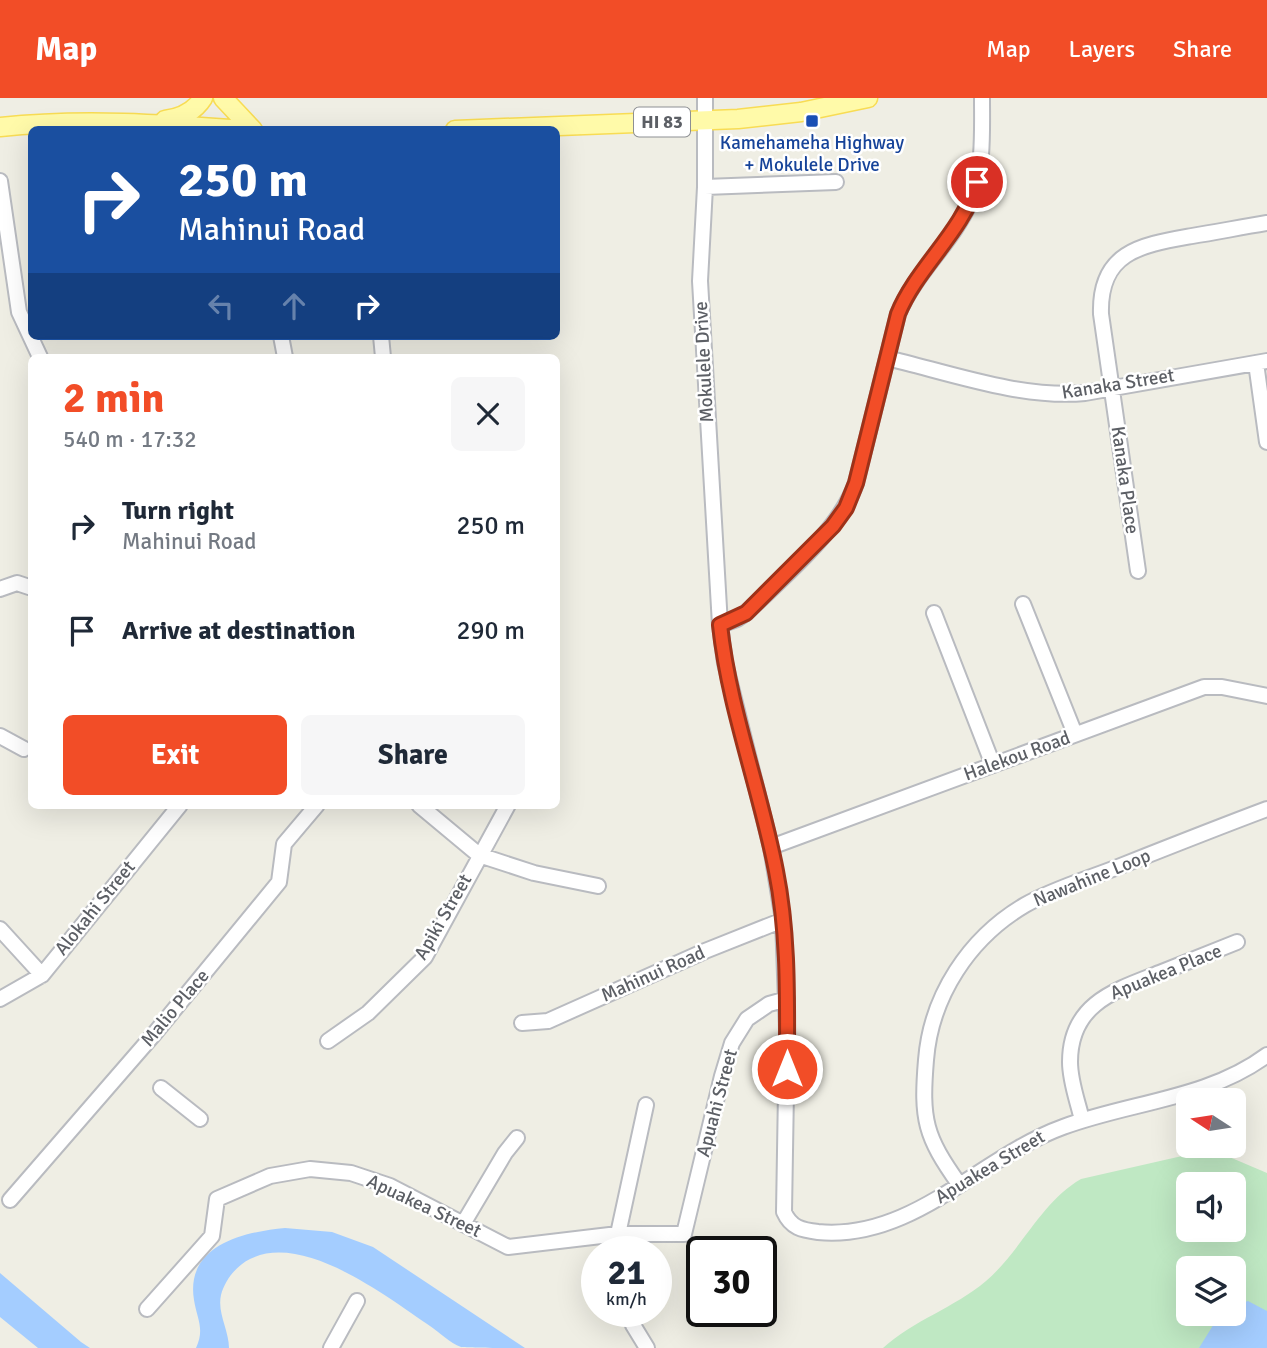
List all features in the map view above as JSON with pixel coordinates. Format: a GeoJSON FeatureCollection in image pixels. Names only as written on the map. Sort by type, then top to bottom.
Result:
{"type":"FeatureCollection","features":[{"type":"Feature","properties":{"kind":"main road"},"geometry":{"type":"LineString","coordinates":[[144,123],[179,118],[190,105],[203,98]]}},
{"type":"Feature","properties":{"kind":"main road"},"geometry":{"type":"LineString","coordinates":[[222,98],[249,126]]}},
{"type":"Feature","properties":{"kind":"main road","name":"HI 83"},"geometry":{"type":"LineString","coordinates":[[546,126],[738,118],[801,112],[868,98]]}},
{"type":"Feature","properties":{"kind":"main road"},"geometry":{"type":"LineString","coordinates":[[0,127],[24,124],[144,123],[188,126]]}},
{"type":"Feature","properties":{"kind":"street","name":"Mokulele Drive"},"geometry":{"type":"LineString","coordinates":[[705,98],[701,299],[720,625]]}},
{"type":"Feature","properties":{"kind":"street"},"geometry":{"type":"LineString","coordinates":[[787,999],[783,920],[771,847],[727,672],[720,625],[746,613],[833,526],[846,508],[856,483],[902,304],[965,212],[974,194],[981,148],[982,98]]}},
{"type":"Feature","properties":{"kind":"street"},"geometry":{"type":"LineString","coordinates":[[0,181],[19,312],[28,331]]}},
{"type":"Feature","properties":{"kind":"street"},"geometry":{"type":"LineString","coordinates":[[705,187],[836,182]]}},
{"type":"Feature","properties":{"kind":"street","name":"Kanaka Place"},"geometry":{"type":"LineString","coordinates":[[1138,571],[1101,304],[1105,283],[1121,258],[1146,244],[1267,223]]}},
{"type":"Feature","properties":{"kind":"street","name":"Kanaka Street"},"geometry":{"type":"LineString","coordinates":[[887,358],[1041,394],[1077,394],[1261,362]]}},
{"type":"Feature","properties":{"kind":"street"},"geometry":{"type":"LineString","coordinates":[[1261,362],[1267,442]]}},
{"type":"Feature","properties":{"kind":"street"},"geometry":{"type":"LineString","coordinates":[[0,589],[17,583],[28,587]]}},
{"type":"Feature","properties":{"kind":"street"},"geometry":{"type":"LineString","coordinates":[[1023,604],[1075,734]]}},
{"type":"Feature","properties":{"kind":"street"},"geometry":{"type":"LineString","coordinates":[[934,613],[993,765]]}},
{"type":"Feature","properties":{"kind":"street","name":"Halekou Road"},"geometry":{"type":"LineString","coordinates":[[771,847],[1204,687],[1222,687],[1267,696]]}},
{"type":"Feature","properties":{"kind":"street"},"geometry":{"type":"LineString","coordinates":[[0,736],[23,749]]}},
{"type":"Feature","properties":{"kind":"street","name":"Alokahi Street"},"geometry":{"type":"LineString","coordinates":[[0,999],[41,975],[177,809]]}},
{"type":"Feature","properties":{"kind":"street","name":"Malio Place"},"geometry":{"type":"LineString","coordinates":[[10,1200],[155,1032],[279,881],[284,844],[314,809]]}},
{"type":"Feature","properties":{"kind":"street"},"geometry":{"type":"LineString","coordinates":[[424,809],[479,855],[534,873],[598,886]]}},
{"type":"Feature","properties":{"kind":"street","name":"Apiki Street"},"geometry":{"type":"LineString","coordinates":[[328,1041],[368,1013],[425,957],[506,809]]}},
{"type":"Feature","properties":{"kind":"street","name":"Nawahine Loop"},"geometry":{"type":"LineString","coordinates":[[959,1184],[932,1143],[926,1126],[924,1107],[925,1066],[930,1033],[940,1002],[964,958],[999,923],[1041,897],[1267,809]]}},
{"type":"Feature","properties":{"kind":"street","name":"Mahinui Road"},"geometry":{"type":"LineString","coordinates":[[522,1023],[548,1021],[705,951],[783,920]]}},
{"type":"Feature","properties":{"kind":"street"},"geometry":{"type":"LineString","coordinates":[[0,929],[41,975]]}},
{"type":"Feature","properties":{"kind":"street","name":"Apuakea Place"},"geometry":{"type":"LineString","coordinates":[[1082,1121],[1070,1054],[1076,1031],[1087,1012],[1112,991],[1237,942]]}},
{"type":"Feature","properties":{"kind":"street","name":"Apuakea Street"},"geometry":{"type":"LineString","coordinates":[[787,999],[783,1206],[790,1222],[803,1230],[827,1233],[867,1228],[908,1215],[1027,1142],[1082,1121],[1211,1084],[1241,1072],[1267,1055]]}},
{"type":"Feature","properties":{"kind":"street","name":"Apuahi Street"},"geometry":{"type":"LineString","coordinates":[[684,1234],[732,1043],[747,1019],[769,1004],[787,999]]}},
{"type":"Feature","properties":{"kind":"street"},"geometry":{"type":"LineString","coordinates":[[161,1088],[200,1119]]}},
{"type":"Feature","properties":{"kind":"street"},"geometry":{"type":"LineString","coordinates":[[618,1234],[646,1105]]}},
{"type":"Feature","properties":{"kind":"street"},"geometry":{"type":"LineString","coordinates":[[463,1224],[505,1153],[517,1138]]}},
{"type":"Feature","properties":{"kind":"street","name":"Apuakea Street"},"geometry":{"type":"LineString","coordinates":[[147,1309],[212,1236],[217,1199],[271,1176],[310,1169],[351,1173],[390,1186],[508,1247],[618,1234],[684,1234]]}},
{"type":"Feature","properties":{"kind":"street"},"geometry":{"type":"LineString","coordinates":[[331,1348],[357,1301]]}},
{"type":"Feature","properties":{"kind":"street"},"geometry":{"type":"LineString","coordinates":[[634,1327],[647,1348]]}},
{"type":"Feature","properties":{"kind":"green space"},"geometry":{"type":"Polygon","coordinates":[[[1176,1157],[1232,1158],[1267,1173],[1267,1348],[883,1348],[986,1281],[1010,1256],[1054,1200],[1081,1179],[1176,1157]]]}},
{"type":"Feature","properties":{"kind":"water"},"geometry":{"type":"Polygon","coordinates":[[[285,1228],[332,1232],[373,1247],[525,1348],[461,1347],[344,1272],[295,1254],[271,1253],[240,1265],[225,1284],[220,1302],[229,1348],[196,1348],[200,1329],[194,1300],[194,1281],[199,1266],[208,1254],[236,1238],[285,1228]]]}},
{"type":"Feature","properties":{"kind":"water"},"geometry":{"type":"Polygon","coordinates":[[[0,1273],[90,1348],[38,1348],[0,1317],[0,1273]]]}},
{"type":"Feature","properties":{"kind":"water"},"geometry":{"type":"Polygon","coordinates":[[[1246,1302],[1267,1311],[1267,1348],[1199,1348],[1213,1326],[1246,1326],[1246,1302]]]}},
{"type":"Feature","properties":{"kind":"place","name":"Kamehameha Highway + Mokulele Drive"},"geometry":{"type":"Point","coordinates":[812,121]}},
{"type":"Feature","properties":{"kind":"route"},"geometry":{"type":"LineString","coordinates":[[787,1069],[786,944],[780,896],[771,847],[725,663],[720,625],[746,613],[833,526],[846,508],[856,483],[902,304],[965,212],[977,182]]}}]}
